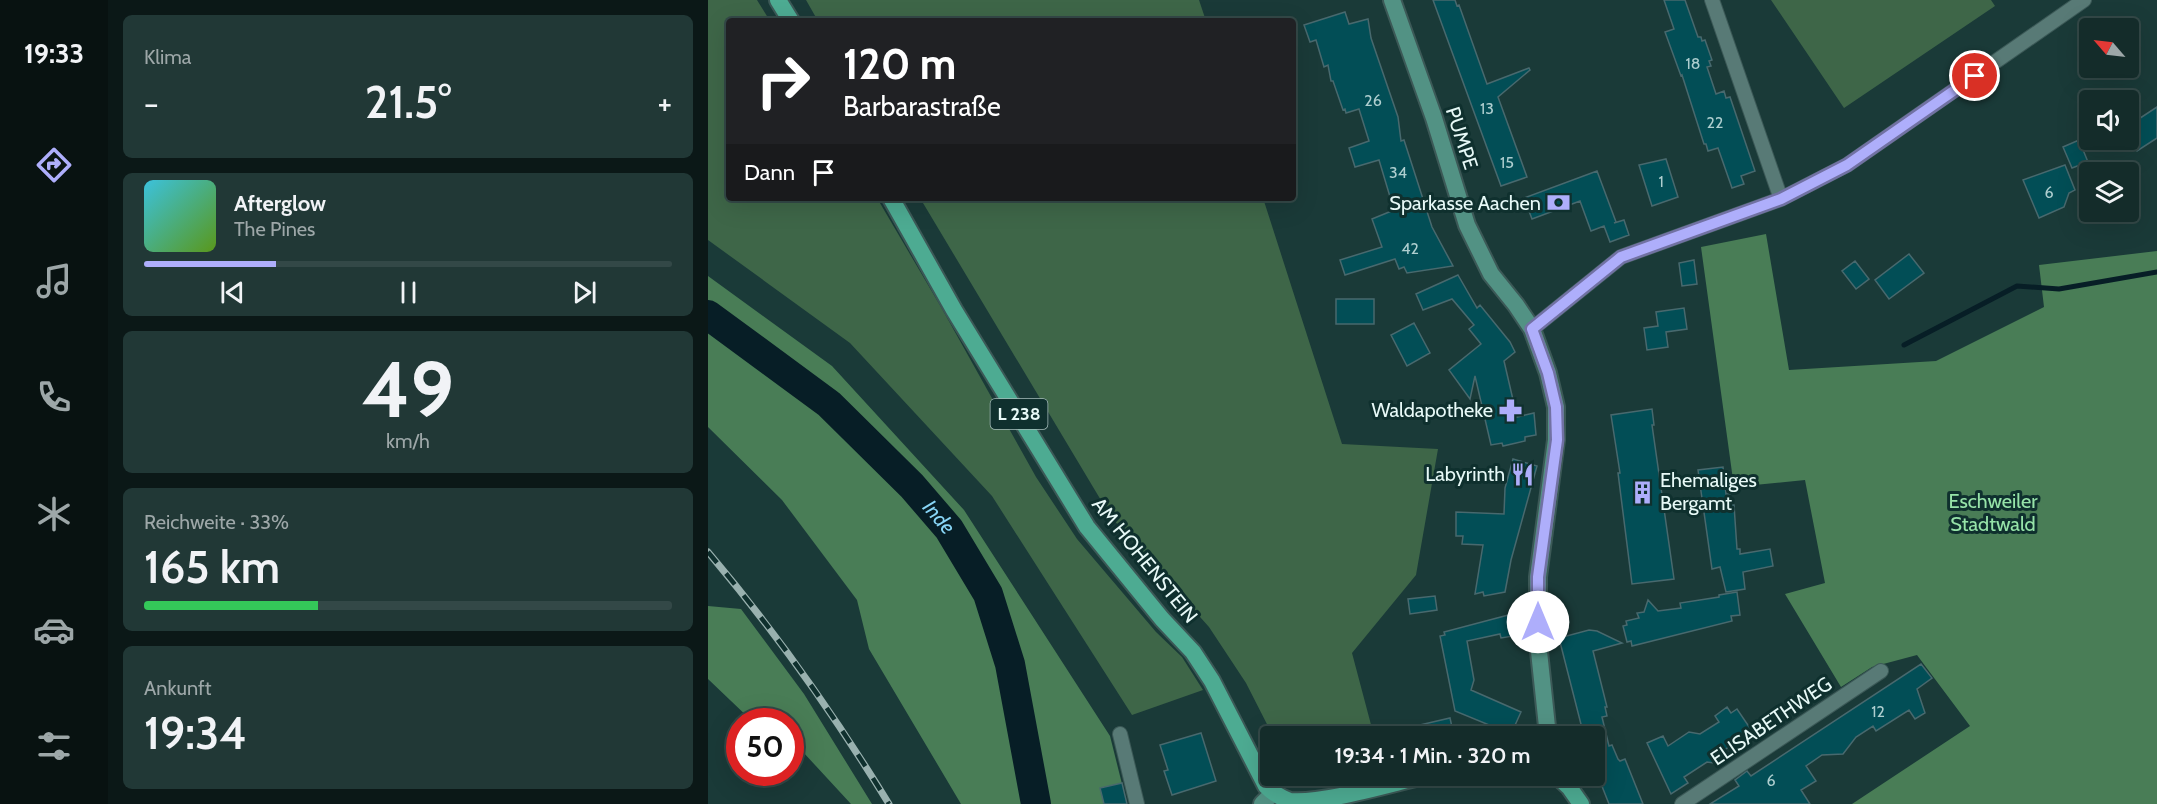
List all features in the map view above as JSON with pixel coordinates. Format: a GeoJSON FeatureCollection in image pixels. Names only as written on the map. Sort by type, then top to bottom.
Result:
{"type":"FeatureCollection","features":[{"type":"Feature","properties":{"kind":"main road"},"geometry":{"type":"LineString","coordinates":[[778,0],[789,18]]}},
{"type":"Feature","properties":{"kind":"main road","name":"PUMPE"},"geometry":{"type":"LineString","coordinates":[[1392,0],[1434,118],[1467,225],[1491,274],[1532,329],[1548,373],[1556,407],[1557,440],[1538,577],[1538,642],[1547,726]]}},
{"type":"Feature","properties":{"kind":"main road","name":"AM HOHENSTEIN"},"geometry":{"type":"LineString","coordinates":[[893,201],[954,310],[1087,527],[1162,620],[1193,652],[1212,681],[1266,786],[1268,798]]}},
{"type":"Feature","properties":{"kind":"main road","name":"L 238"},"geometry":{"type":"LineString","coordinates":[[1268,798],[1308,802],[1386,786]]}},
{"type":"Feature","properties":{"kind":"main road"},"geometry":{"type":"LineString","coordinates":[[1568,786],[1581,804]]}},
{"type":"Feature","properties":{"kind":"street"},"geometry":{"type":"LineString","coordinates":[[1712,0],[1781,199]]}},
{"type":"Feature","properties":{"kind":"street"},"geometry":{"type":"LineString","coordinates":[[1532,329],[1621,257],[1781,199],[1847,165],[2084,0]]}},
{"type":"Feature","properties":{"kind":"street","name":"ELISABETHWEG"},"geometry":{"type":"LineString","coordinates":[[1682,804],[1881,671]]}},
{"type":"Feature","properties":{"kind":"street"},"geometry":{"type":"LineString","coordinates":[[1120,734],[1137,804]]}},
{"type":"Feature","properties":{"kind":"green space"},"geometry":{"type":"Polygon","coordinates":[[[708,0],[757,0],[768,18],[726,18],[726,201],[879,201],[1036,477],[1077,539],[1156,632],[1182,657],[1203,690],[1132,715],[992,496],[850,343],[708,240],[708,0]]]}},
{"type":"Feature","properties":{"kind":"green space"},"geometry":{"type":"Polygon","coordinates":[[[806,0],[1199,0],[1205,18],[816,18],[806,0]]]}},
{"type":"Feature","properties":{"kind":"green space"},"geometry":{"type":"Polygon","coordinates":[[[1771,0],[1991,0],[1995,6],[1844,108],[1771,0]]]}},
{"type":"Feature","properties":{"kind":"green space"},"geometry":{"type":"Polygon","coordinates":[[[922,201],[1264,201],[1342,444],[1438,449],[1416,575],[1352,653],[1371,726],[1268,726],[1246,683],[1209,627],[1111,517],[922,201]]]}},
{"type":"Feature","properties":{"kind":"green space","name":"Eschweiler Stadtwald"},"geometry":{"type":"Polygon","coordinates":[[[1766,234],[1789,370],[1936,361],[2044,307],[2039,265],[2157,251],[2157,804],[1852,804],[1970,726],[1917,655],[1872,667],[1841,687],[1785,594],[1825,583],[1805,480],[1734,487],[1701,247],[1766,234]]]}},
{"type":"Feature","properties":{"kind":"green space"},"geometry":{"type":"Polygon","coordinates":[[[708,276],[832,366],[964,510],[1110,736],[1127,804],[961,804],[869,649],[857,600],[782,500],[708,427],[708,276]]]}},
{"type":"Feature","properties":{"kind":"green space"},"geometry":{"type":"Polygon","coordinates":[[[708,606],[741,609],[804,694],[872,804],[851,804],[804,753],[804,708],[738,708],[708,679],[708,606]]]}},
{"type":"Feature","properties":{"kind":"building"},"geometry":{"type":"Polygon","coordinates":[[[1433,0],[1455,0],[1457,6],[1459,5],[1487,84],[1529,68],[1530,70],[1498,97],[1527,177],[1501,186],[1433,0]]]}},
{"type":"Feature","properties":{"kind":"building"},"geometry":{"type":"Polygon","coordinates":[[[1664,0],[1685,0],[1698,37],[1701,37],[1702,41],[1705,40],[1712,60],[1709,61],[1711,66],[1707,67],[1716,94],[1724,91],[1726,98],[1730,97],[1755,171],[1741,176],[1744,184],[1732,188],[1718,148],[1708,151],[1704,144],[1682,75],[1665,32],[1674,29],[1664,0]]]}},
{"type":"Feature","properties":{"kind":"building"},"geometry":{"type":"Polygon","coordinates":[[[1345,12],[1349,24],[1368,19],[1371,38],[1398,117],[1401,141],[1404,140],[1432,227],[1453,266],[1407,273],[1404,267],[1399,269],[1395,259],[1345,275],[1340,260],[1382,247],[1372,219],[1394,210],[1379,160],[1355,167],[1349,148],[1369,141],[1359,109],[1346,113],[1345,109],[1343,110],[1333,81],[1331,81],[1328,65],[1324,67],[1316,40],[1310,42],[1304,25],[1345,12]]]}},
{"type":"Feature","properties":{"kind":"building"},"geometry":{"type":"Polygon","coordinates":[[[2157,107],[2157,138],[2139,150],[2139,119],[2157,107]]]}},
{"type":"Feature","properties":{"kind":"building"},"geometry":{"type":"Polygon","coordinates":[[[2079,140],[2079,150],[2083,150],[2088,162],[2079,162],[2079,165],[2072,168],[2063,147],[2079,140]]]}},
{"type":"Feature","properties":{"kind":"building"},"geometry":{"type":"Polygon","coordinates":[[[1666,159],[1678,197],[1652,206],[1639,165],[1666,159]]]}},
{"type":"Feature","properties":{"kind":"building"},"geometry":{"type":"Polygon","coordinates":[[[2065,165],[2075,190],[2069,193],[2064,207],[2039,218],[2023,180],[2065,165]]]}},
{"type":"Feature","properties":{"kind":"building"},"geometry":{"type":"Polygon","coordinates":[[[1597,171],[1616,222],[1614,223],[1624,220],[1629,235],[1610,242],[1604,226],[1591,231],[1580,201],[1532,219],[1524,198],[1597,171]]]}},
{"type":"Feature","properties":{"kind":"building"},"geometry":{"type":"Polygon","coordinates":[[[1909,254],[1924,273],[1889,299],[1875,280],[1909,254]]]}},
{"type":"Feature","properties":{"kind":"building"},"geometry":{"type":"Polygon","coordinates":[[[1694,260],[1697,284],[1682,286],[1679,263],[1694,260]]]}},
{"type":"Feature","properties":{"kind":"building"},"geometry":{"type":"Polygon","coordinates":[[[1855,261],[1869,279],[1856,289],[1842,271],[1855,261]]]}},
{"type":"Feature","properties":{"kind":"building"},"geometry":{"type":"Polygon","coordinates":[[[1458,275],[1477,308],[1480,305],[1510,342],[1515,352],[1504,361],[1517,417],[1534,413],[1536,435],[1525,437],[1525,441],[1503,446],[1502,443],[1491,445],[1475,376],[1470,399],[1449,370],[1481,344],[1469,329],[1474,325],[1452,299],[1423,310],[1416,294],[1458,275]]]}},
{"type":"Feature","properties":{"kind":"building"},"geometry":{"type":"Polygon","coordinates":[[[1336,299],[1374,299],[1374,324],[1336,324],[1336,299]]]}},
{"type":"Feature","properties":{"kind":"building"},"geometry":{"type":"Polygon","coordinates":[[[1684,308],[1687,329],[1666,332],[1668,347],[1647,350],[1644,328],[1658,326],[1656,312],[1684,308]]]}},
{"type":"Feature","properties":{"kind":"building"},"geometry":{"type":"Polygon","coordinates":[[[1414,323],[1430,353],[1407,366],[1391,335],[1414,323]]]}},
{"type":"Feature","properties":{"kind":"building","name":"Ehemaliges Bergamt"},"geometry":{"type":"Polygon","coordinates":[[[1652,409],[1654,425],[1652,425],[1674,579],[1632,584],[1611,415],[1652,409]]]}},
{"type":"Feature","properties":{"kind":"building"},"geometry":{"type":"Polygon","coordinates":[[[1513,459],[1537,466],[1511,560],[1505,592],[1484,596],[1483,592],[1475,594],[1483,545],[1462,544],[1463,536],[1456,536],[1456,512],[1504,514],[1505,488],[1513,459]]]}},
{"type":"Feature","properties":{"kind":"building"},"geometry":{"type":"Polygon","coordinates":[[[1723,467],[1726,494],[1730,494],[1731,505],[1734,505],[1737,549],[1740,549],[1740,554],[1770,549],[1773,566],[1743,572],[1745,589],[1726,592],[1720,567],[1712,569],[1698,470],[1723,467]]]}},
{"type":"Feature","properties":{"kind":"building"},"geometry":{"type":"Polygon","coordinates":[[[1737,592],[1740,615],[1731,616],[1732,621],[1632,646],[1631,641],[1627,642],[1623,626],[1627,625],[1626,621],[1639,618],[1637,613],[1644,612],[1648,600],[1658,611],[1681,608],[1680,603],[1737,592]]]}},
{"type":"Feature","properties":{"kind":"building"},"geometry":{"type":"Polygon","coordinates":[[[1435,596],[1437,610],[1410,614],[1408,599],[1435,596]]]}},
{"type":"Feature","properties":{"kind":"building"},"geometry":{"type":"Polygon","coordinates":[[[1516,613],[1520,635],[1501,638],[1500,634],[1467,641],[1474,680],[1471,690],[1521,712],[1515,726],[1492,726],[1455,711],[1440,636],[1445,635],[1444,632],[1516,613]]]}},
{"type":"Feature","properties":{"kind":"building"},"geometry":{"type":"Polygon","coordinates":[[[1589,630],[1597,631],[1622,643],[1593,651],[1607,707],[1605,707],[1607,716],[1602,717],[1604,726],[1581,726],[1559,638],[1589,630]]]}},
{"type":"Feature","properties":{"kind":"building"},"geometry":{"type":"Polygon","coordinates":[[[1921,664],[1932,678],[1917,689],[1925,713],[1915,719],[1909,710],[1876,731],[1873,726],[1856,737],[1843,754],[1822,755],[1806,766],[1816,781],[1801,790],[1810,804],[1710,804],[1739,786],[1735,780],[1747,771],[1751,776],[1921,664]]]}},
{"type":"Feature","properties":{"kind":"building"},"geometry":{"type":"Polygon","coordinates":[[[1727,707],[1731,713],[1737,709],[1752,731],[1720,753],[1719,759],[1714,763],[1707,762],[1684,777],[1688,783],[1671,794],[1647,743],[1663,736],[1668,746],[1689,732],[1700,734],[1719,722],[1715,716],[1727,707]]]}},
{"type":"Feature","properties":{"kind":"building"},"geometry":{"type":"Polygon","coordinates":[[[1450,718],[1452,726],[1416,726],[1450,718]]]}},
{"type":"Feature","properties":{"kind":"building"},"geometry":{"type":"Polygon","coordinates":[[[1605,729],[1609,746],[1612,745],[1620,761],[1625,759],[1643,804],[1609,804],[1602,786],[1605,786],[1605,729]]]}},
{"type":"Feature","properties":{"kind":"building"},"geometry":{"type":"Polygon","coordinates":[[[1201,733],[1216,781],[1172,795],[1164,771],[1168,770],[1160,745],[1201,733]]]}},
{"type":"Feature","properties":{"kind":"building"},"geometry":{"type":"Polygon","coordinates":[[[1122,783],[1127,804],[1104,804],[1100,788],[1122,783]]]}},
{"type":"Feature","properties":{"kind":"waterway"},"geometry":{"type":"LineString","coordinates":[[1904,345],[2017,286],[2059,289],[2157,272]]}},
{"type":"Feature","properties":{"kind":"waterway","name":"Inde"},"geometry":{"type":"LineString","coordinates":[[708,315],[829,404],[912,486],[949,529],[988,594],[1010,664],[1036,804]]}},
{"type":"Feature","properties":{"kind":"railway"},"geometry":{"type":"LineString","coordinates":[[708,552],[757,612],[803,675],[889,804]]}},
{"type":"Feature","properties":{"kind":"place","name":"Sparkasse Aachen"},"geometry":{"type":"Point","coordinates":[1559,203]}},
{"type":"Feature","properties":{"kind":"place","name":"Waldapotheke"},"geometry":{"type":"Point","coordinates":[1511,410]}},
{"type":"Feature","properties":{"kind":"place","name":"Labyrinth"},"geometry":{"type":"Point","coordinates":[1523,474]}},
{"type":"Feature","properties":{"kind":"place","name":"Ehemaliges Bergamt"},"geometry":{"type":"Point","coordinates":[1642,492]}},
{"type":"Feature","properties":{"kind":"route"},"geometry":{"type":"LineString","coordinates":[[1538,622],[1538,577],[1557,440],[1556,407],[1548,373],[1532,329],[1621,257],[1781,199],[1847,165],[1975,76]]}}]}
